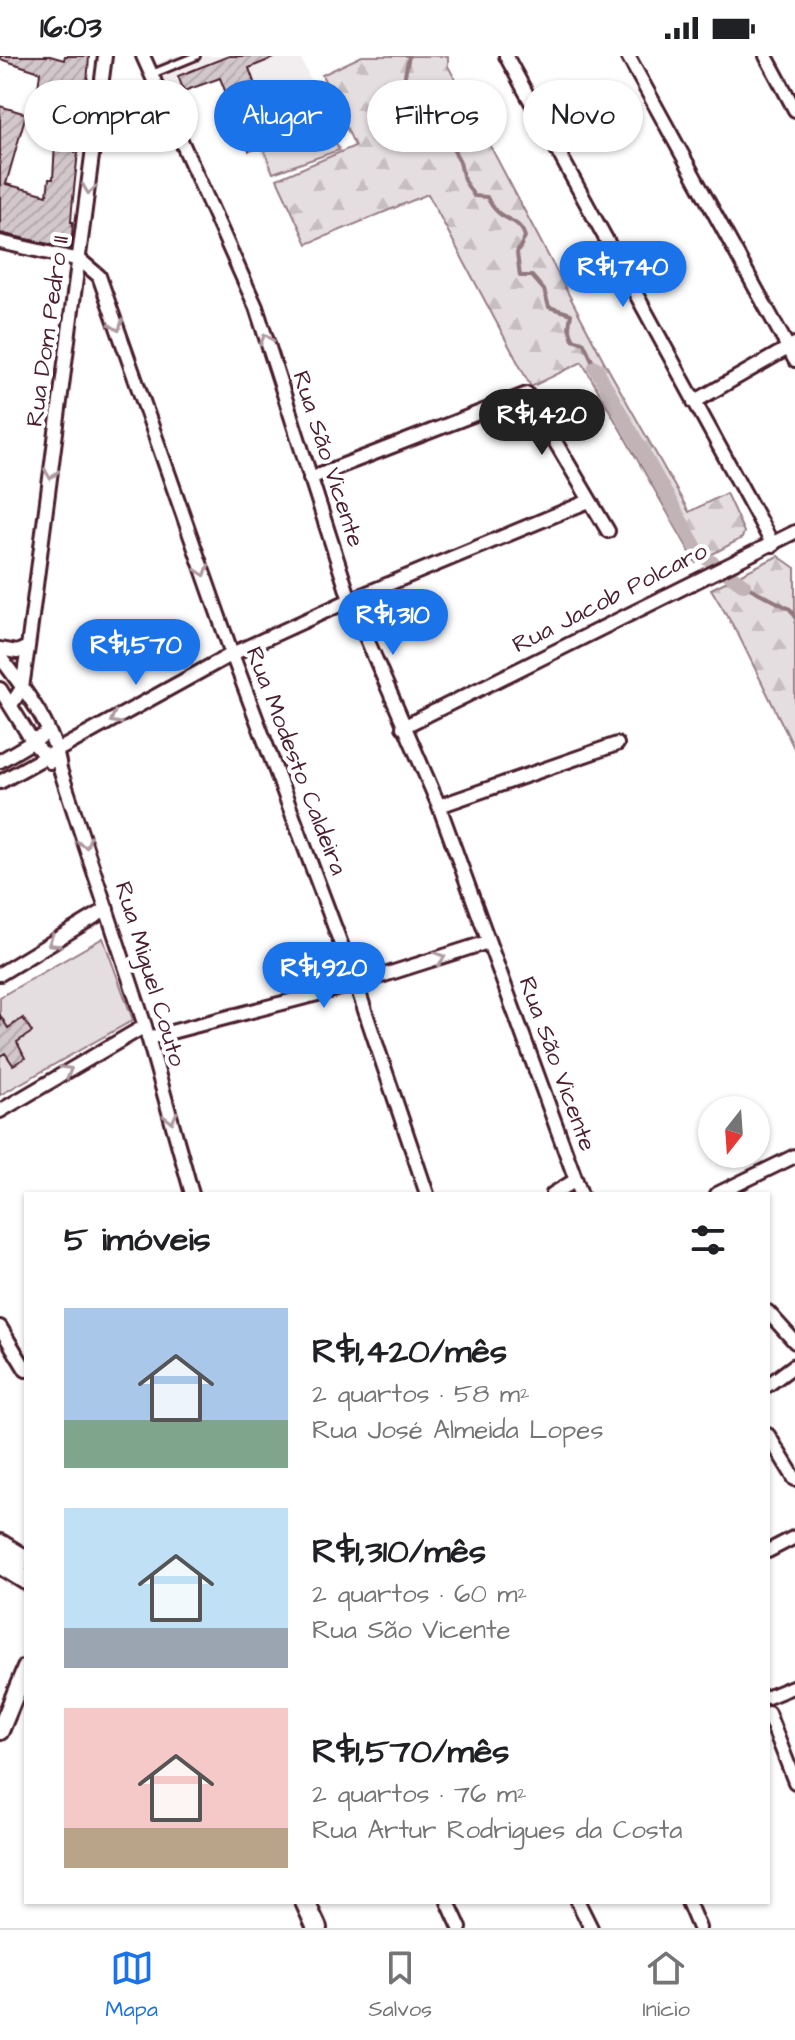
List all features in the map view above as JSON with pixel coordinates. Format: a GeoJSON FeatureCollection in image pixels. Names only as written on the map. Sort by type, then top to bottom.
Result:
{"type":"FeatureCollection","features":[{"type":"Feature","properties":{"kind":"main road"},"geometry":{"type":"LineString","coordinates":[[0,1544],[24,1559]]}},
{"type":"Feature","properties":{"kind":"main road"},"geometry":{"type":"LineString","coordinates":[[0,1564],[24,1579]]}},
{"type":"Feature","properties":{"kind":"main road"},"geometry":{"type":"LineString","coordinates":[[306,1904],[317,1928]]}},
{"type":"Feature","properties":{"kind":"street","name":"Rua Dom Pedro II"},"geometry":{"type":"LineString","coordinates":[[11,705],[22,688],[28,647],[105,56]]}},
{"type":"Feature","properties":{"kind":"street","name":"Rua São Vicente"},"geometry":{"type":"LineString","coordinates":[[143,56],[256,307],[350,600],[439,806],[580,1192]]}},
{"type":"Feature","properties":{"kind":"street"},"geometry":{"type":"LineString","coordinates":[[506,56],[773,545]]}},
{"type":"Feature","properties":{"kind":"street"},"geometry":{"type":"LineString","coordinates":[[628,56],[793,351],[694,402]]}},
{"type":"Feature","properties":{"kind":"street"},"geometry":{"type":"LineString","coordinates":[[766,56],[795,110]]}},
{"type":"Feature","properties":{"kind":"street"},"geometry":{"type":"LineString","coordinates":[[0,242],[80,260]]}},
{"type":"Feature","properties":{"kind":"street","name":"Rua Modesto Caldeira"},"geometry":{"type":"LineString","coordinates":[[80,260],[99,276],[232,654],[356,984],[426,1192]]}},
{"type":"Feature","properties":{"kind":"street"},"geometry":{"type":"LineString","coordinates":[[310,478],[527,394],[608,531]]}},
{"type":"Feature","properties":{"kind":"street"},"geometry":{"type":"LineString","coordinates":[[0,782],[232,654],[350,600],[589,501]]}},
{"type":"Feature","properties":{"kind":"street","name":"Rua Jacob Polcaro"},"geometry":{"type":"LineString","coordinates":[[403,727],[795,532]]}},
{"type":"Feature","properties":{"kind":"street"},"geometry":{"type":"LineString","coordinates":[[0,649],[17,652],[28,647]]}},
{"type":"Feature","properties":{"kind":"street","name":"Rua Miguel Couto"},"geometry":{"type":"LineString","coordinates":[[0,657],[22,688],[58,751],[60,769],[147,1032],[191,1192]]}},
{"type":"Feature","properties":{"kind":"street"},"geometry":{"type":"LineString","coordinates":[[0,689],[33,742],[45,758],[60,769]]}},
{"type":"Feature","properties":{"kind":"street"},"geometry":{"type":"LineString","coordinates":[[0,761],[49,732]]}},
{"type":"Feature","properties":{"kind":"street"},"geometry":{"type":"LineString","coordinates":[[33,742],[58,751]]}},
{"type":"Feature","properties":{"kind":"street"},"geometry":{"type":"LineString","coordinates":[[439,806],[617,744]]}},
{"type":"Feature","properties":{"kind":"street"},"geometry":{"type":"LineString","coordinates":[[0,974],[107,909]]}},
{"type":"Feature","properties":{"kind":"street"},"geometry":{"type":"LineString","coordinates":[[0,1111],[147,1032],[356,984],[488,942]]}},
{"type":"Feature","properties":{"kind":"street"},"geometry":{"type":"LineString","coordinates":[[721,1192],[794,1158]]}},
{"type":"Feature","properties":{"kind":"street"},"geometry":{"type":"LineString","coordinates":[[556,1192],[576,1180]]}},
{"type":"Feature","properties":{"kind":"street"},"geometry":{"type":"LineString","coordinates":[[770,1314],[795,1342]]}},
{"type":"Feature","properties":{"kind":"street"},"geometry":{"type":"LineString","coordinates":[[0,1327],[24,1367]]}},
{"type":"Feature","properties":{"kind":"street"},"geometry":{"type":"LineString","coordinates":[[770,1384],[795,1365]]}},
{"type":"Feature","properties":{"kind":"street"},"geometry":{"type":"LineString","coordinates":[[770,1438],[795,1479]]}},
{"type":"Feature","properties":{"kind":"street"},"geometry":{"type":"LineString","coordinates":[[770,1550],[795,1537]]}},
{"type":"Feature","properties":{"kind":"street"},"geometry":{"type":"LineString","coordinates":[[0,1731],[24,1673]]}},
{"type":"Feature","properties":{"kind":"street"},"geometry":{"type":"LineString","coordinates":[[770,1696],[795,1686]]}},
{"type":"Feature","properties":{"kind":"street"},"geometry":{"type":"LineString","coordinates":[[770,1718],[795,1782]]}},
{"type":"Feature","properties":{"kind":"street"},"geometry":{"type":"LineString","coordinates":[[449,1904],[460,1928]]}},
{"type":"Feature","properties":{"kind":"street"},"geometry":{"type":"LineString","coordinates":[[579,1904],[591,1928]]}},
{"type":"Feature","properties":{"kind":"street"},"geometry":{"type":"LineString","coordinates":[[689,1904],[699,1928]]}},
{"type":"Feature","properties":{"kind":"lane"},"geometry":{"type":"LineString","coordinates":[[152,74],[196,56]]}},
{"type":"Feature","properties":{"kind":"shaded area"},"geometry":{"type":"Polygon","coordinates":[[[174,56],[300,56],[311,80],[214,80],[198,87],[198,80],[161,80],[154,65],[174,56]]]}},
{"type":"Feature","properties":{"kind":"shaded area"},"geometry":{"type":"Polygon","coordinates":[[[261,152],[339,152],[272,175],[261,152]]]}},
{"type":"Feature","properties":{"kind":"green space"},"geometry":{"type":"Polygon","coordinates":[[[362,56],[448,56],[448,66],[455,80],[367,80],[367,152],[493,152],[606,365],[689,512],[726,493],[744,532],[742,538],[696,563],[582,362],[531,387],[428,194],[307,244],[277,179],[341,152],[351,152],[355,146],[351,137],[351,80],[324,80],[322,75],[362,56]]]}},
{"type":"Feature","properties":{"kind":"green space"},"geometry":{"type":"Polygon","coordinates":[[[265,152],[333,152],[273,173],[265,152]]]}},
{"type":"Feature","properties":{"kind":"green space"},"geometry":{"type":"Polygon","coordinates":[[[778,556],[795,568],[795,750],[738,634],[711,589],[778,556]]]}},
{"type":"Feature","properties":{"kind":"green space"},"geometry":{"type":"Polygon","coordinates":[[[103,938],[133,1020],[0,1095],[0,997],[103,938]]]}},
{"type":"Feature","properties":{"kind":"building"},"geometry":{"type":"Polygon","coordinates":[[[0,56],[50,56],[64,60],[65,56],[89,56],[87,80],[39,80],[40,72],[0,59],[0,56]]]}},
{"type":"Feature","properties":{"kind":"building"},"geometry":{"type":"Polygon","coordinates":[[[229,56],[278,56],[249,68],[253,80],[220,78],[198,86],[198,80],[180,80],[178,76],[229,56]]]}},
{"type":"Feature","properties":{"kind":"building"},"geometry":{"type":"Polygon","coordinates":[[[0,106],[24,113],[6,184],[47,195],[49,179],[53,179],[54,152],[78,152],[71,249],[0,233],[0,106]]]}},
{"type":"Feature","properties":{"kind":"building"},"geometry":{"type":"Polygon","coordinates":[[[0,1015],[8,1028],[23,1018],[32,1032],[17,1042],[25,1058],[13,1065],[5,1053],[0,1056],[0,1015]]]}},
{"type":"Feature","properties":{"kind":"waterway"},"geometry":{"type":"LineString","coordinates":[[409,56],[400,99],[385,113],[380,133],[406,143],[432,134],[450,143],[460,162],[464,180],[474,196],[487,197],[498,212],[522,230],[525,237],[517,253],[520,276],[532,276],[544,290],[549,307],[571,314],[569,327],[573,339],[584,343],[595,367]]}},
{"type":"Feature","properties":{"kind":"waterway"},"geometry":{"type":"LineString","coordinates":[[595,367],[699,553],[744,585]]}},
{"type":"Feature","properties":{"kind":"waterway"},"geometry":{"type":"LineString","coordinates":[[744,585],[790,609],[795,616]]}}]}
